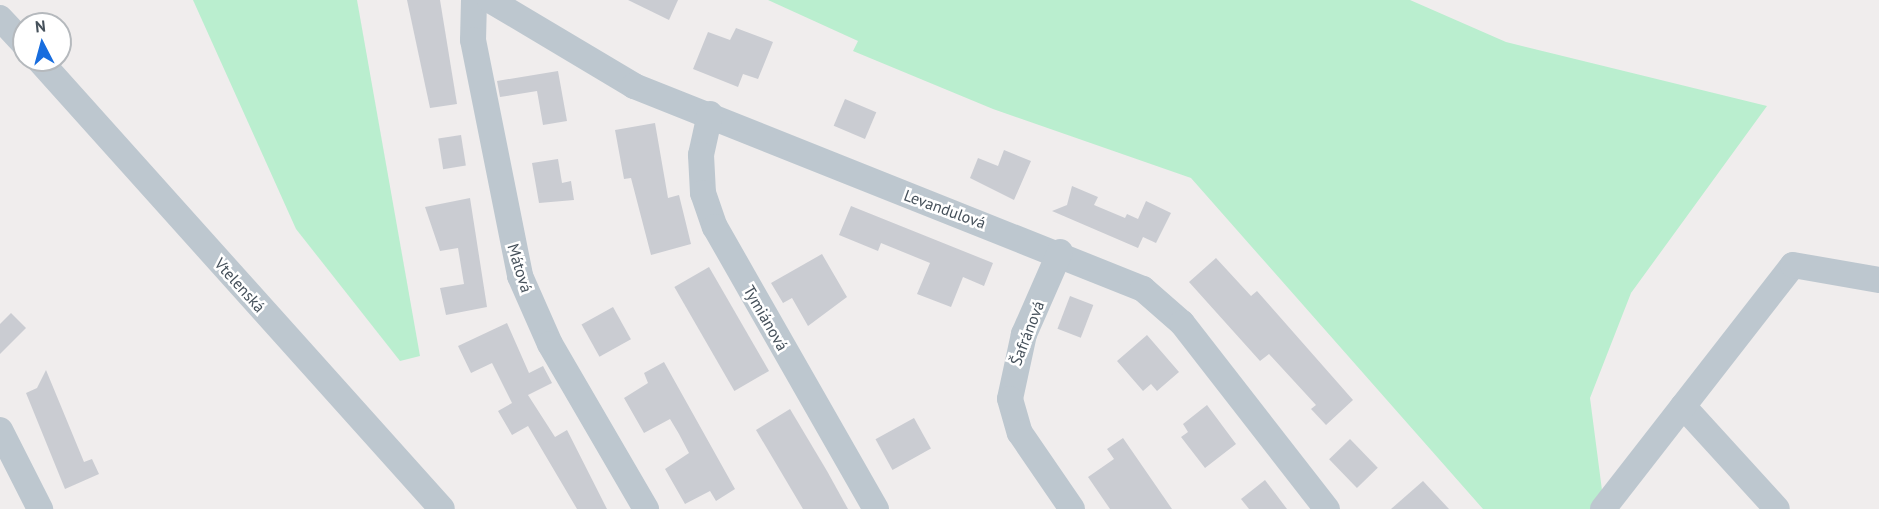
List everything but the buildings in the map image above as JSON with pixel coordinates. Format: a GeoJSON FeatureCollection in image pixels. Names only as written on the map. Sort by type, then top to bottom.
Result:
{"type":"FeatureCollection","features":[{"type":"Feature","properties":{"kind":"street","name":"Mátová"},"geometry":{"type":"LineString","coordinates":[[474,0],[473,40],[520,276],[550,344],[646,509]]}},
{"type":"Feature","properties":{"kind":"street","name":"Levandulová"},"geometry":{"type":"LineString","coordinates":[[490,0],[604,70],[1060,252],[1143,289],[1182,324],[1327,509]]}},
{"type":"Feature","properties":{"kind":"street"},"geometry":{"type":"LineString","coordinates":[[0,18],[12,31]]}},
{"type":"Feature","properties":{"kind":"street","name":"Vtelenská"},"geometry":{"type":"LineString","coordinates":[[50,72],[442,509]]}},
{"type":"Feature","properties":{"kind":"street","name":"Tymiánová"},"geometry":{"type":"LineString","coordinates":[[710,114],[701,155],[703,193],[715,226],[876,509]]}},
{"type":"Feature","properties":{"kind":"street","name":"Šafránová"},"geometry":{"type":"LineString","coordinates":[[1060,252],[1024,334],[1010,399],[1020,433],[1072,509]]}},
{"type":"Feature","properties":{"kind":"street"},"geometry":{"type":"LineString","coordinates":[[1603,509],[1793,265],[1879,280]]}},
{"type":"Feature","properties":{"kind":"street"},"geometry":{"type":"LineString","coordinates":[[1683,406],[1777,509]]}},
{"type":"Feature","properties":{"kind":"street"},"geometry":{"type":"LineString","coordinates":[[0,430],[40,509]]}},
{"type":"Feature","properties":{"kind":"green space"},"geometry":{"type":"Polygon","coordinates":[[[193,0],[357,0],[420,356],[400,361],[296,229],[193,0]]]}},
{"type":"Feature","properties":{"kind":"green space"},"geometry":{"type":"Polygon","coordinates":[[[768,0],[1410,0],[1506,42],[1767,106],[1631,293],[1590,398],[1603,498],[1595,509],[1483,509],[1191,178],[993,109],[853,51],[858,41],[768,0]]]}}]}
